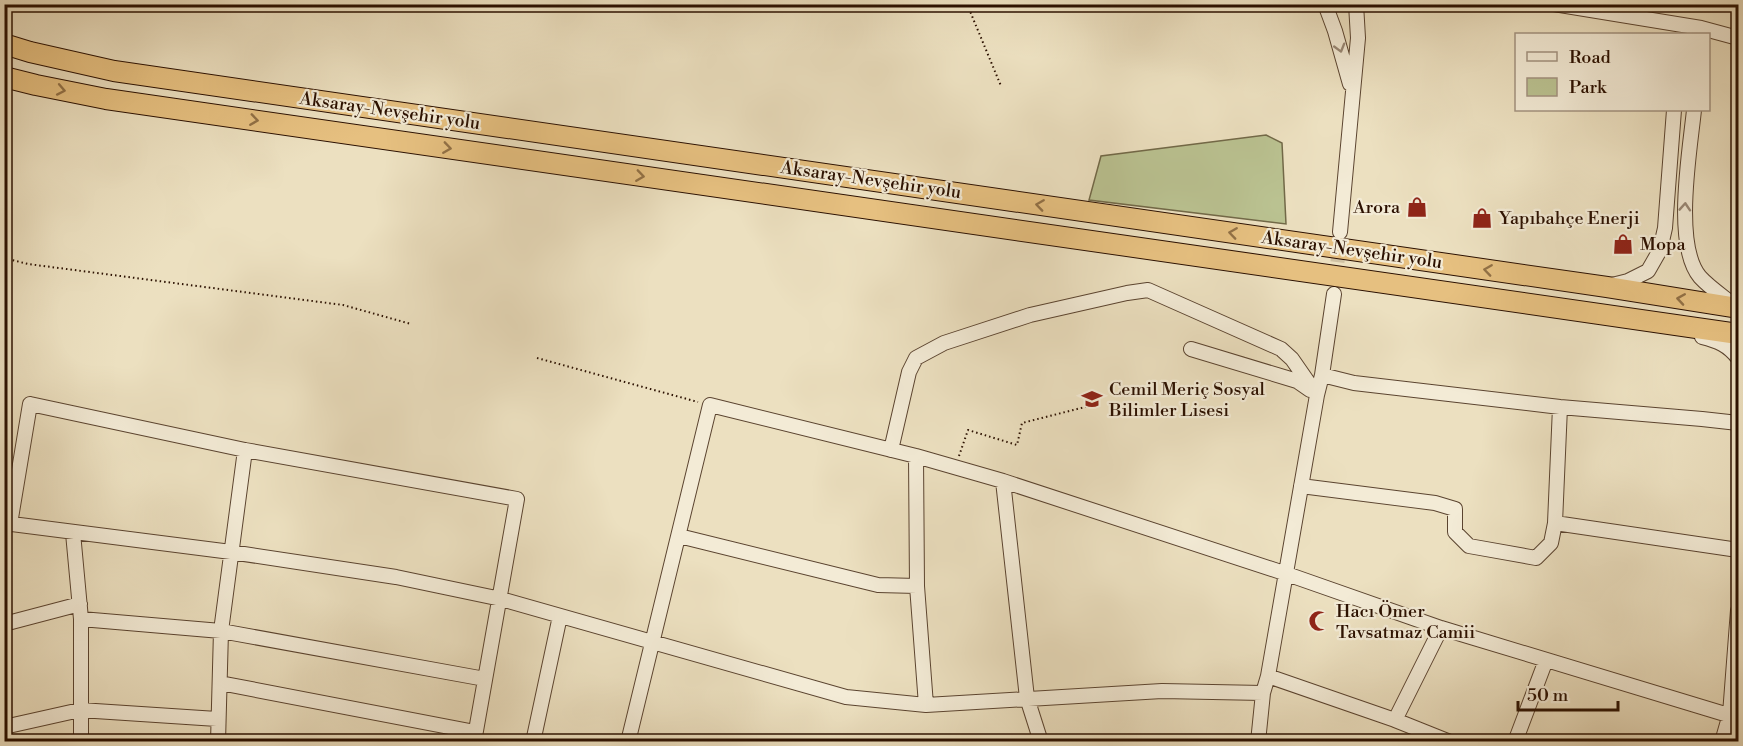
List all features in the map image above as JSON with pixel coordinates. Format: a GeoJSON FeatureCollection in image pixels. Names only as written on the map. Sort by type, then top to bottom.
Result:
{"type":"FeatureCollection","features":[{"type":"Feature","properties":{"kind":"highway","name":"Aksaray-Nevşehir yolu"},"geometry":{"type":"LineString","coordinates":[[4,44],[114,71],[1607,287],[1738,308]]}},
{"type":"Feature","properties":{"kind":"highway","name":"Aksaray-Nevşehir yolu"},"geometry":{"type":"LineString","coordinates":[[4,77],[118,101],[1738,334]]}},
{"type":"Feature","properties":{"kind":"street"},"geometry":{"type":"LineString","coordinates":[[1325,4],[1352,92]]}},
{"type":"Feature","properties":{"kind":"street"},"geometry":{"type":"LineString","coordinates":[[1340,232],[1358,38],[1356,4]]}},
{"type":"Feature","properties":{"kind":"street"},"geometry":{"type":"LineString","coordinates":[[1554,4],[1679,30],[1701,31],[1738,38]]}},
{"type":"Feature","properties":{"kind":"street"},"geometry":{"type":"LineString","coordinates":[[1607,287],[1648,272],[1660,250],[1665,228],[1674,111]]}},
{"type":"Feature","properties":{"kind":"street"},"geometry":{"type":"LineString","coordinates":[[1694,111],[1684,216],[1688,254],[1699,276],[1738,308]]}},
{"type":"Feature","properties":{"kind":"street"},"geometry":{"type":"LineString","coordinates":[[891,450],[909,372],[916,358],[944,343],[1030,315],[1127,293],[1148,291],[1281,349],[1292,359],[1317,394]]}},
{"type":"Feature","properties":{"kind":"street"},"geometry":{"type":"LineString","coordinates":[[1258,741],[1263,693],[1268,676],[1284,573],[1322,375],[1334,294]]}},
{"type":"Feature","properties":{"kind":"street"},"geometry":{"type":"LineString","coordinates":[[1636,320],[1719,341],[1731,349],[1738,358]]}},
{"type":"Feature","properties":{"kind":"street"},"geometry":{"type":"LineString","coordinates":[[1191,350],[1297,381],[1317,394]]}},
{"type":"Feature","properties":{"kind":"street"},"geometry":{"type":"LineString","coordinates":[[1322,375],[1354,383],[1560,408],[1702,419],[1737,418]]}},
{"type":"Feature","properties":{"kind":"street"},"geometry":{"type":"LineString","coordinates":[[220,683],[474,737],[501,598],[518,499],[245,450],[30,405],[7,524],[231,552],[396,577],[501,598],[846,697],[926,705],[1162,691],[1263,693]]}},
{"type":"Feature","properties":{"kind":"street"},"geometry":{"type":"LineString","coordinates":[[628,741],[710,405],[916,456],[1003,481],[1284,573],[1441,628],[1734,716]]}},
{"type":"Feature","properties":{"kind":"street"},"geometry":{"type":"LineString","coordinates":[[1301,486],[1435,503],[1455,509],[1455,532],[1469,546],[1536,558],[1551,543],[1555,523],[1560,408]]}},
{"type":"Feature","properties":{"kind":"street"},"geometry":{"type":"LineString","coordinates":[[218,741],[221,630],[245,450]]}},
{"type":"Feature","properties":{"kind":"street"},"geometry":{"type":"LineString","coordinates":[[916,456],[917,586],[926,705]]}},
{"type":"Feature","properties":{"kind":"street"},"geometry":{"type":"LineString","coordinates":[[1003,481],[1027,698],[1041,741]]}},
{"type":"Feature","properties":{"kind":"street"},"geometry":{"type":"LineString","coordinates":[[1555,523],[1738,550]]}},
{"type":"Feature","properties":{"kind":"street"},"geometry":{"type":"LineString","coordinates":[[73,533],[81,619],[81,741]]}},
{"type":"Feature","properties":{"kind":"street"},"geometry":{"type":"LineString","coordinates":[[679,536],[878,585],[917,586]]}},
{"type":"Feature","properties":{"kind":"street"},"geometry":{"type":"LineString","coordinates":[[4,624],[80,604]]}},
{"type":"Feature","properties":{"kind":"street"},"geometry":{"type":"LineString","coordinates":[[1722,741],[1734,716],[1738,610]]}},
{"type":"Feature","properties":{"kind":"street"},"geometry":{"type":"LineString","coordinates":[[533,741],[560,616]]}},
{"type":"Feature","properties":{"kind":"street"},"geometry":{"type":"LineString","coordinates":[[81,619],[221,630],[485,679]]}},
{"type":"Feature","properties":{"kind":"street"},"geometry":{"type":"LineString","coordinates":[[1395,720],[1441,628]]}},
{"type":"Feature","properties":{"kind":"street"},"geometry":{"type":"LineString","coordinates":[[1515,741],[1546,660]]}},
{"type":"Feature","properties":{"kind":"street"},"geometry":{"type":"LineString","coordinates":[[1268,676],[1450,741]]}},
{"type":"Feature","properties":{"kind":"street"},"geometry":{"type":"LineString","coordinates":[[4,727],[80,710],[217,719]]}},
{"type":"Feature","properties":{"kind":"path"},"geometry":{"type":"LineString","coordinates":[[967,4],[1001,86]]}},
{"type":"Feature","properties":{"kind":"path"},"geometry":{"type":"LineString","coordinates":[[4,258],[27,264],[343,305],[411,324]]}},
{"type":"Feature","properties":{"kind":"path"},"geometry":{"type":"LineString","coordinates":[[537,358],[710,405]]}},
{"type":"Feature","properties":{"kind":"path"},"geometry":{"type":"LineString","coordinates":[[955,467],[968,430],[1017,445],[1022,423],[1097,404]]}},
{"type":"Feature","properties":{"kind":"green space"},"geometry":{"type":"Polygon","coordinates":[[[1266,135],[1282,143],[1286,224],[1089,200],[1101,156],[1266,135]]]}},
{"type":"Feature","properties":{"kind":"tunnel"},"geometry":{"type":"LineString","coordinates":[[1335,283],[1340,240]]}},
{"type":"Feature","properties":{"kind":"place","name":"Arora"},"geometry":{"type":"Point","coordinates":[1417,207]}},
{"type":"Feature","properties":{"kind":"place","name":"Yapıbahçe Enerji"},"geometry":{"type":"Point","coordinates":[1482,218]}},
{"type":"Feature","properties":{"kind":"place","name":"Mopa"},"geometry":{"type":"Point","coordinates":[1623,244]}},
{"type":"Feature","properties":{"kind":"place","name":"Cemil Meriç Sosyal Bilimler Lisesi"},"geometry":{"type":"Point","coordinates":[1092,399]}},
{"type":"Feature","properties":{"kind":"place","name":"Hacı Ömer Tavsatmaz Camii"},"geometry":{"type":"Point","coordinates":[1319,621]}}]}
